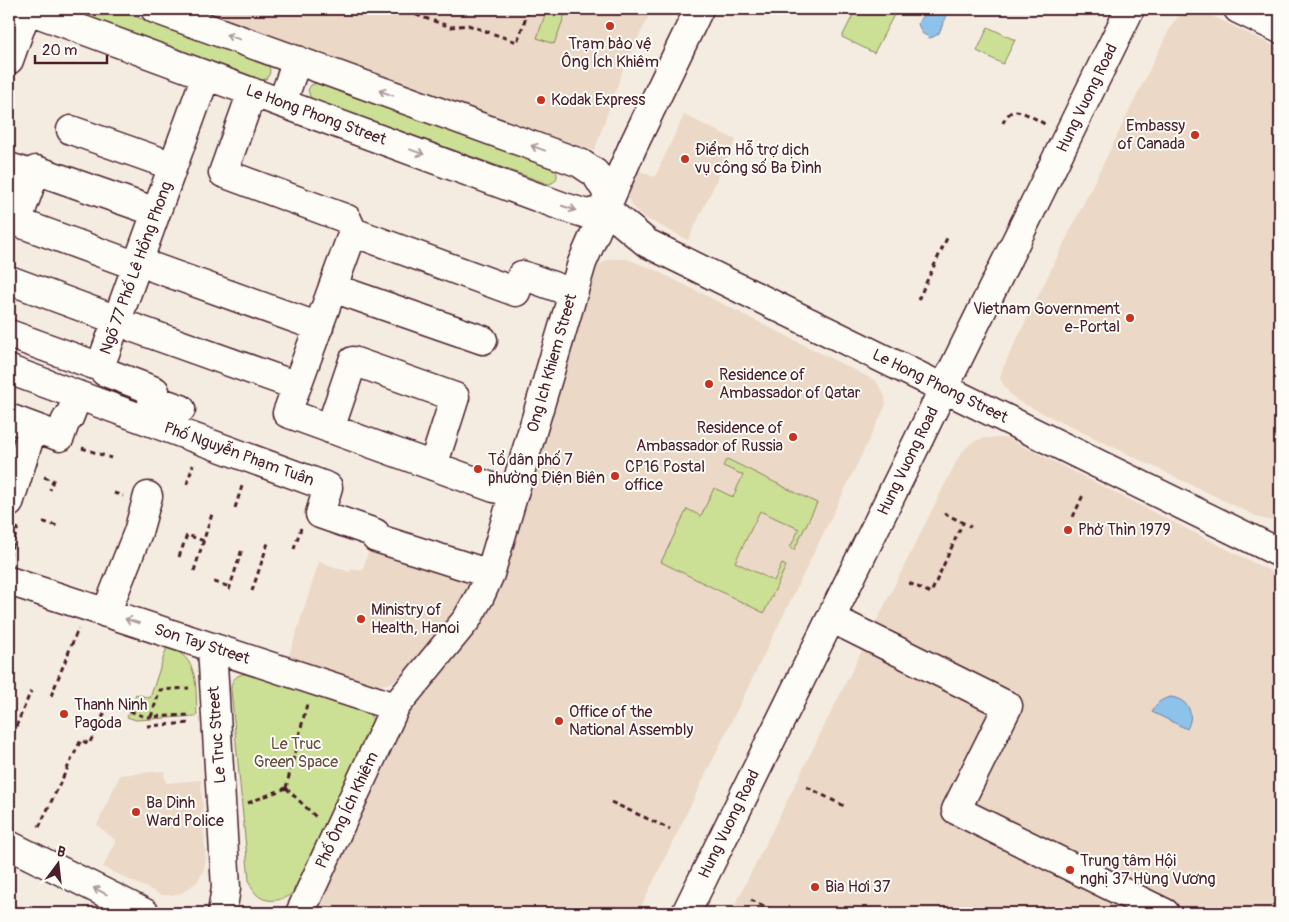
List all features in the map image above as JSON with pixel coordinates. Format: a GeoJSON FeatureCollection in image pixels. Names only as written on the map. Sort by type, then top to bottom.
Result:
{"type":"FeatureCollection","features":[{"type":"Feature","properties":{"kind":"street"},"geometry":{"type":"LineString","coordinates":[[9,60],[26,9]]}},
{"type":"Feature","properties":{"kind":"street","name":"Le Hong Phong Street"},"geometry":{"type":"LineString","coordinates":[[26,9],[564,207],[587,214],[606,209],[647,243],[1280,553]]}},
{"type":"Feature","properties":{"kind":"street"},"geometry":{"type":"LineString","coordinates":[[155,9],[580,163],[595,173],[607,192],[606,209]]}},
{"type":"Feature","properties":{"kind":"street","name":"Ong Ich Khiem Street"},"geometry":{"type":"LineString","coordinates":[[395,707],[467,619],[490,574],[582,264],[633,146],[699,9]]}},
{"type":"Feature","properties":{"kind":"street","name":"Hung Vuong Road"},"geometry":{"type":"LineString","coordinates":[[686,913],[1130,9]]}},
{"type":"Feature","properties":{"kind":"street"},"geometry":{"type":"LineString","coordinates":[[1238,9],[1280,29]]}},
{"type":"Feature","properties":{"kind":"street"},"geometry":{"type":"LineString","coordinates":[[282,102],[297,60]]}},
{"type":"Feature","properties":{"kind":"street","name":"Ngõ 77 Phố Lê Hồng Phong"},"geometry":{"type":"LineString","coordinates":[[181,410],[152,399],[155,391],[105,372],[100,368],[126,324],[146,267],[156,212],[206,75]]}},
{"type":"Feature","properties":{"kind":"street"},"geometry":{"type":"LineString","coordinates":[[252,92],[223,173],[347,219],[353,232],[516,292],[522,275],[573,293]]}},
{"type":"Feature","properties":{"kind":"street"},"geometry":{"type":"LineString","coordinates":[[71,130],[173,166]]}},
{"type":"Feature","properties":{"kind":"street"},"geometry":{"type":"LineString","coordinates":[[9,166],[156,212]]}},
{"type":"Feature","properties":{"kind":"street"},"geometry":{"type":"LineString","coordinates":[[35,173],[17,222],[318,327]]}},
{"type":"Feature","properties":{"kind":"street"},"geometry":{"type":"LineString","coordinates":[[353,232],[287,413],[514,493]]}},
{"type":"Feature","properties":{"kind":"street"},"geometry":{"type":"LineString","coordinates":[[9,280],[297,386]]}},
{"type":"Feature","properties":{"kind":"street"},"geometry":{"type":"LineString","coordinates":[[332,288],[483,340]]}},
{"type":"Feature","properties":{"kind":"street"},"geometry":{"type":"LineString","coordinates":[[9,334],[100,368]]}},
{"type":"Feature","properties":{"kind":"street"},"geometry":{"type":"LineString","coordinates":[[330,429],[353,361],[455,397],[433,466]]}},
{"type":"Feature","properties":{"kind":"street","name":"Phố Nguyễn Phạm Tuân"},"geometry":{"type":"LineString","coordinates":[[9,369],[328,487],[320,514],[375,534],[376,538],[490,574]]}},
{"type":"Feature","properties":{"kind":"street"},"geometry":{"type":"LineString","coordinates":[[13,515],[21,423],[60,437],[66,420],[70,418],[78,395]]}},
{"type":"Feature","properties":{"kind":"street"},"geometry":{"type":"LineString","coordinates":[[106,613],[138,532],[148,496]]}},
{"type":"Feature","properties":{"kind":"street","name":"Son Tay Street"},"geometry":{"type":"LineString","coordinates":[[9,581],[395,707]]}},
{"type":"Feature","properties":{"kind":"street"},"geometry":{"type":"LineString","coordinates":[[832,618],[1008,706],[956,810],[1165,913]]}},
{"type":"Feature","properties":{"kind":"street","name":"Le Truc Street"},"geometry":{"type":"LineString","coordinates":[[212,647],[226,888],[222,913]]}},
{"type":"Feature","properties":{"kind":"street","name":"Phố Ông Ích Khiêm"},"geometry":{"type":"LineString","coordinates":[[300,913],[395,707]]}},
{"type":"Feature","properties":{"kind":"street"},"geometry":{"type":"LineString","coordinates":[[9,845],[145,913]]}},
{"type":"Feature","properties":{"kind":"path"},"geometry":{"type":"LineString","coordinates":[[399,9],[450,27],[468,25],[517,42],[529,9]]}},
{"type":"Feature","properties":{"kind":"path"},"geometry":{"type":"LineString","coordinates":[[9,108],[15,110]]}},
{"type":"Feature","properties":{"kind":"path"},"geometry":{"type":"LineString","coordinates":[[1003,123],[1007,116],[1014,111],[1020,112],[1068,135]]}},
{"type":"Feature","properties":{"kind":"path"},"geometry":{"type":"LineString","coordinates":[[918,300],[948,236]]}},
{"type":"Feature","properties":{"kind":"path"},"geometry":{"type":"LineString","coordinates":[[1073,517],[1084,495]]}},
{"type":"Feature","properties":{"kind":"path"},"geometry":{"type":"LineString","coordinates":[[944,513],[971,527]]}},
{"type":"Feature","properties":{"kind":"path"},"geometry":{"type":"LineString","coordinates":[[194,572],[212,514]]}},
{"type":"Feature","properties":{"kind":"path"},"geometry":{"type":"LineString","coordinates":[[9,558],[13,515]]}},
{"type":"Feature","properties":{"kind":"path"},"geometry":{"type":"LineString","coordinates":[[909,583],[930,593],[963,522]]}},
{"type":"Feature","properties":{"kind":"path"},"geometry":{"type":"LineString","coordinates":[[44,523],[58,526]]}},
{"type":"Feature","properties":{"kind":"path"},"geometry":{"type":"LineString","coordinates":[[179,557],[187,535],[204,541]]}},
{"type":"Feature","properties":{"kind":"path"},"geometry":{"type":"LineString","coordinates":[[252,592],[268,540]]}},
{"type":"Feature","properties":{"kind":"path"},"geometry":{"type":"LineString","coordinates":[[214,582],[229,588],[242,549]]}},
{"type":"Feature","properties":{"kind":"path"},"geometry":{"type":"LineString","coordinates":[[51,696],[80,624]]}},
{"type":"Feature","properties":{"kind":"path"},"geometry":{"type":"LineString","coordinates":[[151,717],[160,690],[190,688]]}},
{"type":"Feature","properties":{"kind":"path"},"geometry":{"type":"LineString","coordinates":[[9,743],[31,692]]}},
{"type":"Feature","properties":{"kind":"path"},"geometry":{"type":"LineString","coordinates":[[286,788],[308,700]]}},
{"type":"Feature","properties":{"kind":"path"},"geometry":{"type":"LineString","coordinates":[[39,827],[81,740],[89,744],[107,708]]}},
{"type":"Feature","properties":{"kind":"path"},"geometry":{"type":"LineString","coordinates":[[130,711],[145,717],[191,714]]}},
{"type":"Feature","properties":{"kind":"path"},"geometry":{"type":"LineString","coordinates":[[147,726],[192,723]]}},
{"type":"Feature","properties":{"kind":"path"},"geometry":{"type":"LineString","coordinates":[[248,803],[286,788]]}},
{"type":"Feature","properties":{"kind":"path"},"geometry":{"type":"LineString","coordinates":[[286,788],[318,818]]}},
{"type":"Feature","properties":{"kind":"path"},"geometry":{"type":"LineString","coordinates":[[807,788],[846,807]]}},
{"type":"Feature","properties":{"kind":"path"},"geometry":{"type":"LineString","coordinates":[[9,806],[14,793]]}},
{"type":"Feature","properties":{"kind":"path"},"geometry":{"type":"LineString","coordinates":[[611,802],[670,829]]}},
{"type":"Feature","properties":{"kind":"path"},"geometry":{"type":"LineString","coordinates":[[751,900],[779,913]]}},
{"type":"Feature","properties":{"kind":"shaded area"},"geometry":{"type":"Polygon","coordinates":[[[199,9],[652,9],[623,70],[594,151],[199,9]]]}},
{"type":"Feature","properties":{"kind":"shaded area"},"geometry":{"type":"Polygon","coordinates":[[[1193,11],[1208,14],[1280,49],[1280,517],[1277,519],[1268,520],[1260,518],[1018,401],[1010,394],[1000,378],[1013,347],[1172,24],[1178,17],[1193,11]]]}},
{"type":"Feature","properties":{"kind":"shaded area"},"geometry":{"type":"Polygon","coordinates":[[[684,115],[736,140],[688,240],[647,219],[635,210],[627,196],[627,191],[637,170],[655,177],[684,115]]]}},
{"type":"Feature","properties":{"kind":"shaded area"},"geometry":{"type":"Polygon","coordinates":[[[609,259],[627,259],[655,270],[876,381],[885,396],[886,405],[638,913],[314,913],[402,721],[482,620],[498,595],[504,580],[591,277],[599,265],[609,259]]]}},
{"type":"Feature","properties":{"kind":"shaded area"},"geometry":{"type":"Polygon","coordinates":[[[986,438],[1007,438],[1280,576],[1280,913],[731,913],[957,460],[970,444],[986,438]]]}},
{"type":"Feature","properties":{"kind":"shaded area"},"geometry":{"type":"Polygon","coordinates":[[[372,541],[475,575],[446,622],[417,659],[397,680],[374,686],[288,659],[319,562],[350,572],[352,568],[362,571],[372,541]]]}},
{"type":"Feature","properties":{"kind":"shaded area"},"geometry":{"type":"Polygon","coordinates":[[[164,771],[166,783],[201,780],[206,860],[203,872],[197,882],[182,893],[172,895],[162,895],[103,867],[116,841],[97,825],[120,775],[164,771]]]}},
{"type":"Feature","properties":{"kind":"green space"},"geometry":{"type":"Polygon","coordinates":[[[64,9],[114,9],[267,64],[270,73],[266,79],[261,80],[64,9]]]}},
{"type":"Feature","properties":{"kind":"green space"},"geometry":{"type":"Polygon","coordinates":[[[547,9],[567,9],[554,44],[537,38],[547,9]]]}},
{"type":"Feature","properties":{"kind":"green space"},"geometry":{"type":"Polygon","coordinates":[[[856,9],[897,9],[874,53],[842,37],[856,9]]]}},
{"type":"Feature","properties":{"kind":"green space"},"geometry":{"type":"Polygon","coordinates":[[[988,27],[1015,40],[1003,64],[977,51],[988,27]]]}},
{"type":"Feature","properties":{"kind":"green space"},"geometry":{"type":"Polygon","coordinates":[[[317,83],[554,168],[557,178],[554,182],[548,184],[312,99],[308,90],[311,85],[317,83]]]}},
{"type":"Feature","properties":{"kind":"green space"},"geometry":{"type":"Polygon","coordinates":[[[727,459],[817,503],[794,550],[790,548],[799,529],[760,511],[735,562],[774,581],[782,564],[786,566],[764,613],[661,562],[687,509],[701,516],[714,488],[733,497],[743,475],[723,466],[727,459]]]}},
{"type":"Feature","properties":{"kind":"green space"},"geometry":{"type":"Polygon","coordinates":[[[167,647],[186,658],[191,666],[196,684],[197,716],[136,720],[127,717],[136,694],[150,698],[167,647]]]}},
{"type":"Feature","properties":{"kind":"green space","name":"Le Truc Green Space"},"geometry":{"type":"Polygon","coordinates":[[[243,674],[367,713],[374,721],[295,891],[278,900],[261,898],[251,887],[249,880],[231,689],[234,679],[243,674]]]}},
{"type":"Feature","properties":{"kind":"water"},"geometry":{"type":"Polygon","coordinates":[[[932,9],[950,9],[939,33],[930,38],[922,33],[918,24],[921,18],[930,13],[932,9]]]}},
{"type":"Feature","properties":{"kind":"water"},"geometry":{"type":"Polygon","coordinates":[[[1171,697],[1182,701],[1189,708],[1190,718],[1187,729],[1152,712],[1159,702],[1171,697]]]}},
{"type":"Feature","properties":{"kind":"place","name":"Trạm bảo vệ Ông Ích Khiêm"},"geometry":{"type":"Point","coordinates":[610,26]}},
{"type":"Feature","properties":{"kind":"place","name":"Kodak Express"},"geometry":{"type":"Point","coordinates":[541,100]}},
{"type":"Feature","properties":{"kind":"place","name":"Embassy of Canada"},"geometry":{"type":"Point","coordinates":[1195,135]}},
{"type":"Feature","properties":{"kind":"place","name":"Điểm Hỗ trợ dịch vụ công số Ba Đình"},"geometry":{"type":"Point","coordinates":[685,159]}},
{"type":"Feature","properties":{"kind":"place","name":"Vietnam Government e-Portal"},"geometry":{"type":"Point","coordinates":[1130,318]}},
{"type":"Feature","properties":{"kind":"place","name":"Residence of Ambassador of Qatar"},"geometry":{"type":"Point","coordinates":[709,384]}},
{"type":"Feature","properties":{"kind":"place","name":"Residence of Ambassador of Russia"},"geometry":{"type":"Point","coordinates":[793,437]}},
{"type":"Feature","properties":{"kind":"place","name":"Tổ dân phố 7 phường Điện Biên"},"geometry":{"type":"Point","coordinates":[478,469]}},
{"type":"Feature","properties":{"kind":"place","name":"CP16 Postal office"},"geometry":{"type":"Point","coordinates":[615,476]}},
{"type":"Feature","properties":{"kind":"place","name":"Phở Thìn 1979"},"geometry":{"type":"Point","coordinates":[1068,530]}},
{"type":"Feature","properties":{"kind":"place","name":"Ministry of Health, Hanoi"},"geometry":{"type":"Point","coordinates":[361,619]}},
{"type":"Feature","properties":{"kind":"place","name":"Thanh Ninh Pagoda"},"geometry":{"type":"Point","coordinates":[64,714]}},
{"type":"Feature","properties":{"kind":"place","name":"Office of the National Assembly"},"geometry":{"type":"Point","coordinates":[559,721]}},
{"type":"Feature","properties":{"kind":"place","name":"Ba Dinh Ward Police"},"geometry":{"type":"Point","coordinates":[136,812]}},
{"type":"Feature","properties":{"kind":"place","name":"Trung tâm Hội nghị 37 Hùng Vương"},"geometry":{"type":"Point","coordinates":[1070,870]}},
{"type":"Feature","properties":{"kind":"place","name":"Bia Hơi 37"},"geometry":{"type":"Point","coordinates":[815,887]}}]}
